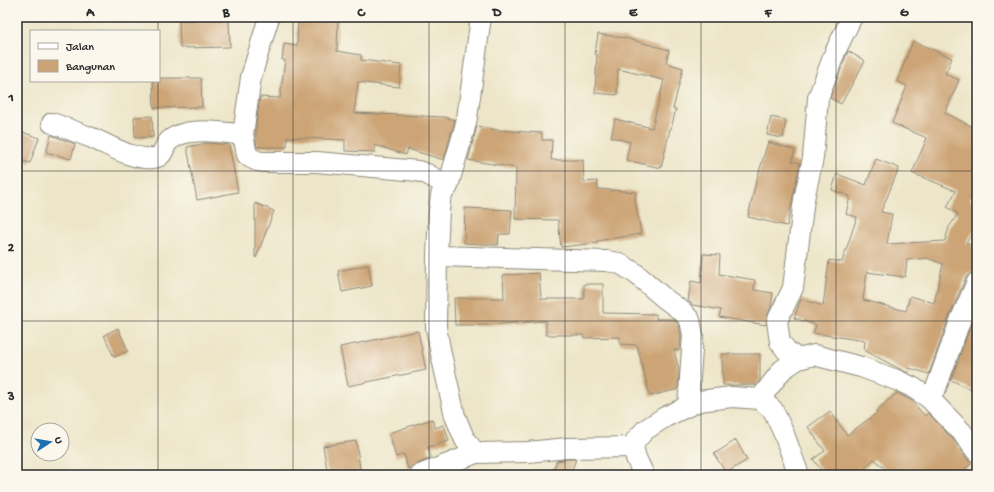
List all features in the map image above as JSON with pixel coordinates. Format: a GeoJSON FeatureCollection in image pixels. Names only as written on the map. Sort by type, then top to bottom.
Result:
{"type":"FeatureCollection","features":[{"type":"Feature","properties":{"kind":"street"},"geometry":{"type":"LineString","coordinates":[[269,17],[251,77],[243,135],[248,155],[251,158],[263,162],[317,162],[418,171],[427,174],[448,186]]}},
{"type":"Feature","properties":{"kind":"street"},"geometry":{"type":"LineString","coordinates":[[476,453],[465,440],[455,416],[440,354],[436,326],[437,256],[441,195],[448,186],[467,118],[482,17]]}},
{"type":"Feature","properties":{"kind":"street"},"geometry":{"type":"LineString","coordinates":[[798,359],[787,351],[780,342],[777,321],[793,288],[804,199],[813,158],[818,98],[835,52],[852,17]]}},
{"type":"Feature","properties":{"kind":"street"},"geometry":{"type":"LineString","coordinates":[[52,123],[92,138],[132,156],[146,158],[155,158],[162,154],[168,142],[178,135],[219,131],[243,135]]}},
{"type":"Feature","properties":{"kind":"street"},"geometry":{"type":"LineString","coordinates":[[437,256],[606,261],[619,263],[635,273],[664,298],[684,312],[690,320],[693,335],[688,406]]}},
{"type":"Feature","properties":{"kind":"street"},"geometry":{"type":"LineString","coordinates":[[929,398],[936,388],[960,321],[977,282]]}},
{"type":"Feature","properties":{"kind":"street"},"geometry":{"type":"LineString","coordinates":[[760,399],[782,370],[798,359],[814,356],[861,367],[906,384],[929,398],[962,432],[977,452]]}},
{"type":"Feature","properties":{"kind":"street"},"geometry":{"type":"LineString","coordinates":[[644,475],[636,458],[633,447],[636,440],[645,430],[665,417],[699,401],[732,397],[760,399],[773,410],[784,434],[799,475]]}},
{"type":"Feature","properties":{"kind":"street"},"geometry":{"type":"LineString","coordinates":[[420,475],[476,453],[528,452],[567,448],[633,447]]}},
{"type":"Feature","properties":{"kind":"building"},"geometry":{"type":"Polygon","coordinates":[[[197,17],[218,17],[218,20],[229,19],[230,47],[180,48],[179,20],[197,20],[197,17]]]}},
{"type":"Feature","properties":{"kind":"building"},"geometry":{"type":"Polygon","coordinates":[[[298,17],[338,17],[337,51],[361,55],[361,60],[401,65],[399,87],[358,82],[354,113],[444,117],[455,120],[444,160],[408,149],[406,155],[375,145],[375,152],[345,151],[345,140],[287,137],[287,147],[257,147],[256,125],[260,97],[280,98],[285,60],[282,60],[284,44],[297,46],[298,17]]]}},
{"type":"Feature","properties":{"kind":"building"},"geometry":{"type":"Polygon","coordinates":[[[598,34],[625,38],[669,50],[666,63],[683,68],[673,109],[676,109],[661,168],[626,160],[630,142],[611,137],[615,119],[652,128],[664,80],[618,69],[617,95],[595,93],[597,55],[595,54],[598,34]]]}},
{"type":"Feature","properties":{"kind":"building"},"geometry":{"type":"Polygon","coordinates":[[[913,41],[952,58],[945,74],[959,80],[945,113],[977,129],[977,183],[970,200],[977,205],[977,226],[966,243],[977,247],[977,271],[966,277],[949,317],[929,374],[909,368],[908,373],[864,350],[865,341],[813,333],[816,325],[794,318],[801,299],[823,306],[829,260],[842,262],[857,217],[846,214],[850,196],[832,190],[837,174],[866,185],[876,159],[899,168],[881,212],[892,214],[887,244],[945,241],[949,227],[958,214],[947,207],[956,191],[912,173],[927,138],[892,123],[907,86],[897,81],[913,41]],[[927,258],[907,260],[905,277],[867,272],[863,300],[906,311],[910,296],[934,303],[943,264],[927,258]]]}},
{"type":"Feature","properties":{"kind":"building"},"geometry":{"type":"Polygon","coordinates":[[[848,51],[865,61],[841,104],[830,98],[848,51]]]}},
{"type":"Feature","properties":{"kind":"building"},"geometry":{"type":"Polygon","coordinates":[[[160,78],[201,78],[202,107],[154,108],[153,82],[160,82],[160,78]]]}},
{"type":"Feature","properties":{"kind":"building"},"geometry":{"type":"Polygon","coordinates":[[[152,116],[153,137],[135,138],[134,117],[152,116]]]}},
{"type":"Feature","properties":{"kind":"building"},"geometry":{"type":"Polygon","coordinates":[[[771,117],[786,120],[783,138],[767,135],[771,117]]]}},
{"type":"Feature","properties":{"kind":"building"},"geometry":{"type":"Polygon","coordinates":[[[477,126],[497,130],[542,133],[542,140],[552,140],[551,160],[583,160],[584,182],[597,181],[598,189],[636,192],[635,199],[641,234],[597,241],[597,243],[561,247],[558,220],[515,219],[516,168],[468,160],[477,126]]]}},
{"type":"Feature","properties":{"kind":"building"},"geometry":{"type":"Polygon","coordinates":[[[17,130],[39,138],[30,163],[17,159],[17,130]]]}},
{"type":"Feature","properties":{"kind":"building"},"geometry":{"type":"Polygon","coordinates":[[[51,135],[75,144],[71,159],[46,152],[51,135]]]}},
{"type":"Feature","properties":{"kind":"building"},"geometry":{"type":"Polygon","coordinates":[[[768,142],[795,150],[792,161],[800,163],[787,226],[748,217],[756,182],[768,142]]]}},
{"type":"Feature","properties":{"kind":"building"},"geometry":{"type":"Polygon","coordinates":[[[207,143],[229,145],[238,192],[197,200],[187,147],[207,143]]]}},
{"type":"Feature","properties":{"kind":"building"},"geometry":{"type":"Polygon","coordinates":[[[255,203],[274,211],[256,258],[255,257],[255,203]]]}},
{"type":"Feature","properties":{"kind":"building"},"geometry":{"type":"Polygon","coordinates":[[[465,208],[512,210],[510,234],[499,234],[498,245],[464,243],[465,208]]]}},
{"type":"Feature","properties":{"kind":"building"},"geometry":{"type":"Polygon","coordinates":[[[703,254],[720,255],[719,274],[755,280],[754,290],[773,293],[766,325],[719,317],[721,310],[693,305],[688,301],[691,281],[701,283],[703,254]]]}},
{"type":"Feature","properties":{"kind":"building"},"geometry":{"type":"Polygon","coordinates":[[[368,265],[372,286],[342,292],[338,271],[368,265]]]}},
{"type":"Feature","properties":{"kind":"building"},"geometry":{"type":"Polygon","coordinates":[[[539,273],[541,299],[584,299],[584,284],[603,284],[603,313],[656,314],[656,319],[673,319],[679,325],[681,336],[680,350],[674,350],[679,370],[678,389],[650,396],[637,345],[620,344],[620,337],[584,338],[584,335],[546,335],[546,321],[485,325],[455,325],[454,298],[504,298],[503,275],[539,273]]]}},
{"type":"Feature","properties":{"kind":"building"},"geometry":{"type":"Polygon","coordinates":[[[977,311],[977,392],[951,380],[977,311]]]}},
{"type":"Feature","properties":{"kind":"building"},"geometry":{"type":"Polygon","coordinates":[[[118,328],[128,351],[114,357],[104,335],[118,328]]]}},
{"type":"Feature","properties":{"kind":"building"},"geometry":{"type":"Polygon","coordinates":[[[418,331],[426,370],[348,386],[340,347],[418,331]]]}},
{"type":"Feature","properties":{"kind":"building"},"geometry":{"type":"Polygon","coordinates":[[[722,354],[760,354],[760,380],[757,385],[723,385],[722,354]]]}},
{"type":"Feature","properties":{"kind":"building"},"geometry":{"type":"Polygon","coordinates":[[[897,393],[912,401],[925,416],[928,413],[951,437],[971,464],[957,475],[892,475],[874,459],[858,475],[825,475],[813,459],[825,451],[808,427],[830,411],[847,435],[877,413],[876,411],[897,393]]]}},
{"type":"Feature","properties":{"kind":"building"},"geometry":{"type":"Polygon","coordinates":[[[432,419],[435,428],[444,425],[449,441],[428,447],[431,458],[408,469],[404,454],[396,457],[389,433],[432,419]]]}},
{"type":"Feature","properties":{"kind":"building"},"geometry":{"type":"Polygon","coordinates":[[[736,440],[747,460],[726,473],[714,454],[736,440]]]}},
{"type":"Feature","properties":{"kind":"building"},"geometry":{"type":"Polygon","coordinates":[[[356,441],[361,475],[328,475],[323,446],[356,441]]]}},
{"type":"Feature","properties":{"kind":"building"},"geometry":{"type":"Polygon","coordinates":[[[576,459],[570,475],[551,475],[557,461],[576,459]]]}}]}
